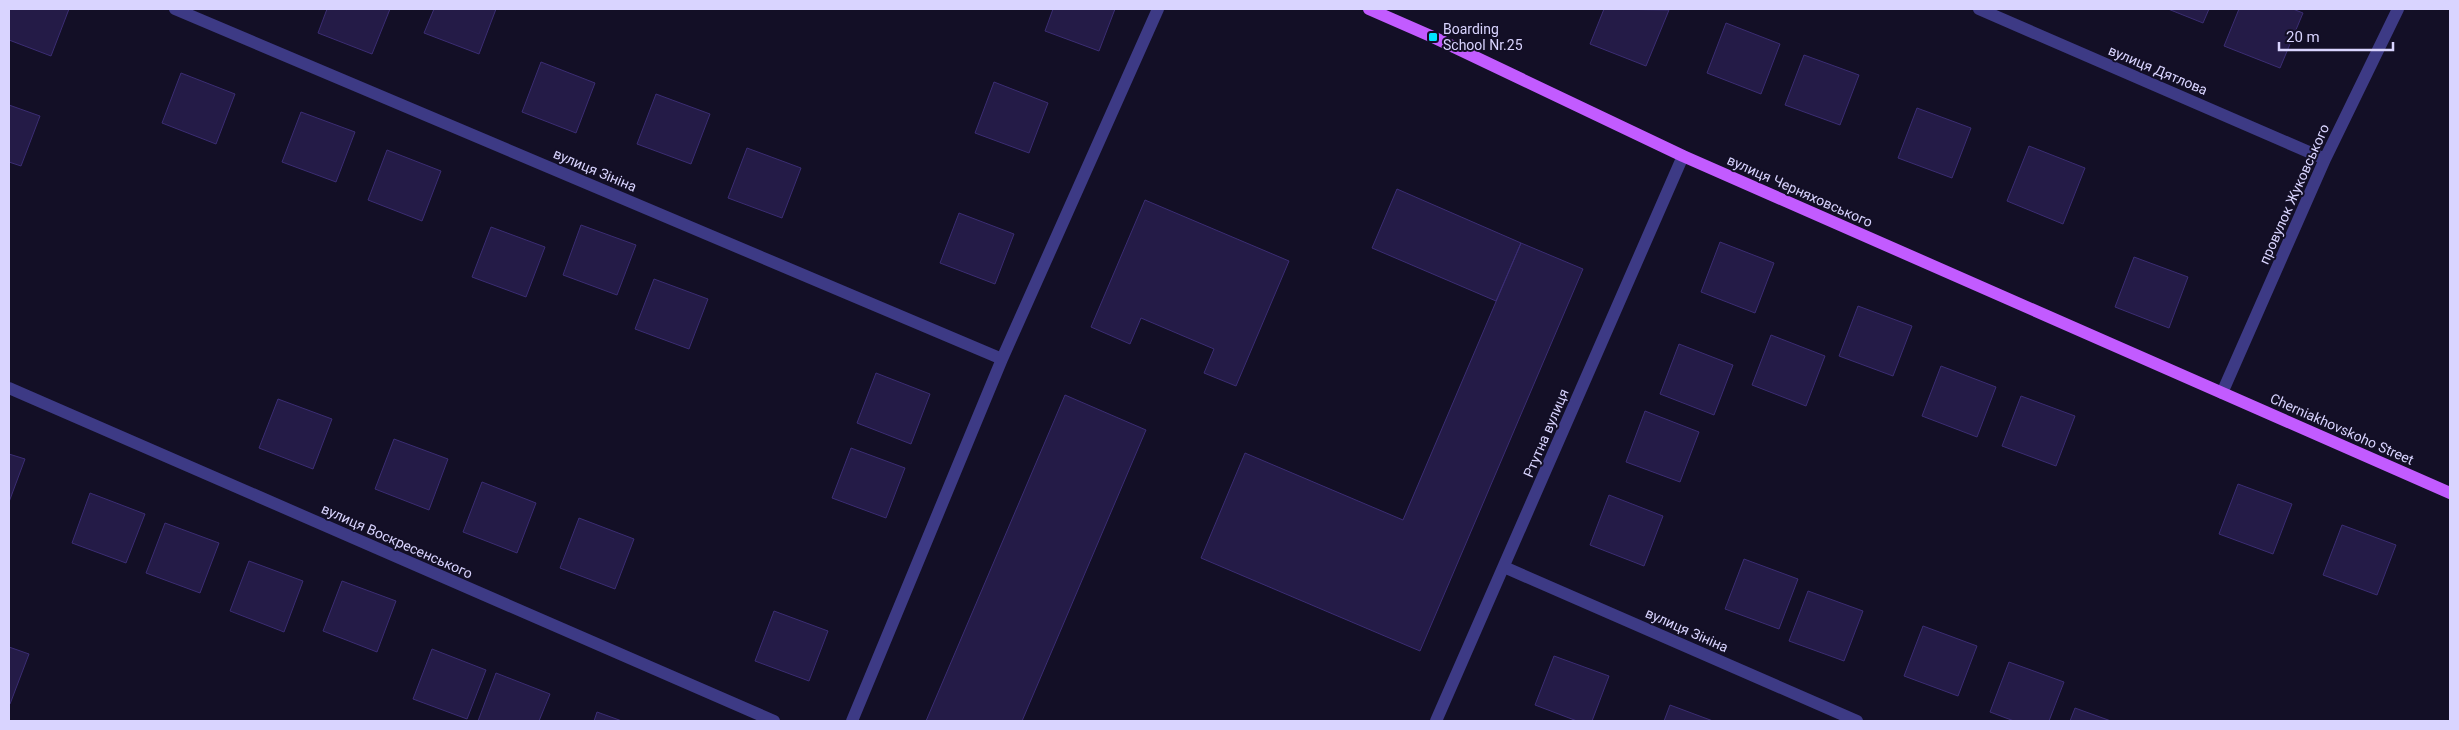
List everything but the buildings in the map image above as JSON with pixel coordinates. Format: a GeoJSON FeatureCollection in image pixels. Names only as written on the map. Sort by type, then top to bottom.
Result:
{"type":"FeatureCollection","features":[{"type":"Feature","properties":{"kind":"main road","name":"вулиця Черняховського"},"geometry":{"type":"LineString","coordinates":[[1369,9],[1433,37],[1683,156],[2222,393]]}},
{"type":"Feature","properties":{"kind":"main road","name":"Cherniakhovskoho Street"},"geometry":{"type":"LineString","coordinates":[[2222,393],[2450,493]]}},
{"type":"Feature","properties":{"kind":"street","name":"вулиця Зініна"},"geometry":{"type":"LineString","coordinates":[[175,9],[1002,360]]}},
{"type":"Feature","properties":{"kind":"street"},"geometry":{"type":"LineString","coordinates":[[852,721],[1002,360],[1158,9]]}},
{"type":"Feature","properties":{"kind":"street","name":"вулиця Дятлова"},"geometry":{"type":"LineString","coordinates":[[1979,9],[2325,159]]}},
{"type":"Feature","properties":{"kind":"street","name":"провулок Жуковського"},"geometry":{"type":"LineString","coordinates":[[2222,393],[2325,159],[2398,9]]}},
{"type":"Feature","properties":{"kind":"street","name":"Ртутна вулиця"},"geometry":{"type":"LineString","coordinates":[[1436,721],[1683,156]]}},
{"type":"Feature","properties":{"kind":"street","name":"вулиця Воскресенського"},"geometry":{"type":"LineString","coordinates":[[9,388],[774,721]]}},
{"type":"Feature","properties":{"kind":"street","name":"вулиця Зініна"},"geometry":{"type":"LineString","coordinates":[[1504,567],[1856,721]]}},
{"type":"Feature","properties":{"kind":"place","name":"Boarding School Nr.25"},"geometry":{"type":"Point","coordinates":[1433,37]}}]}
